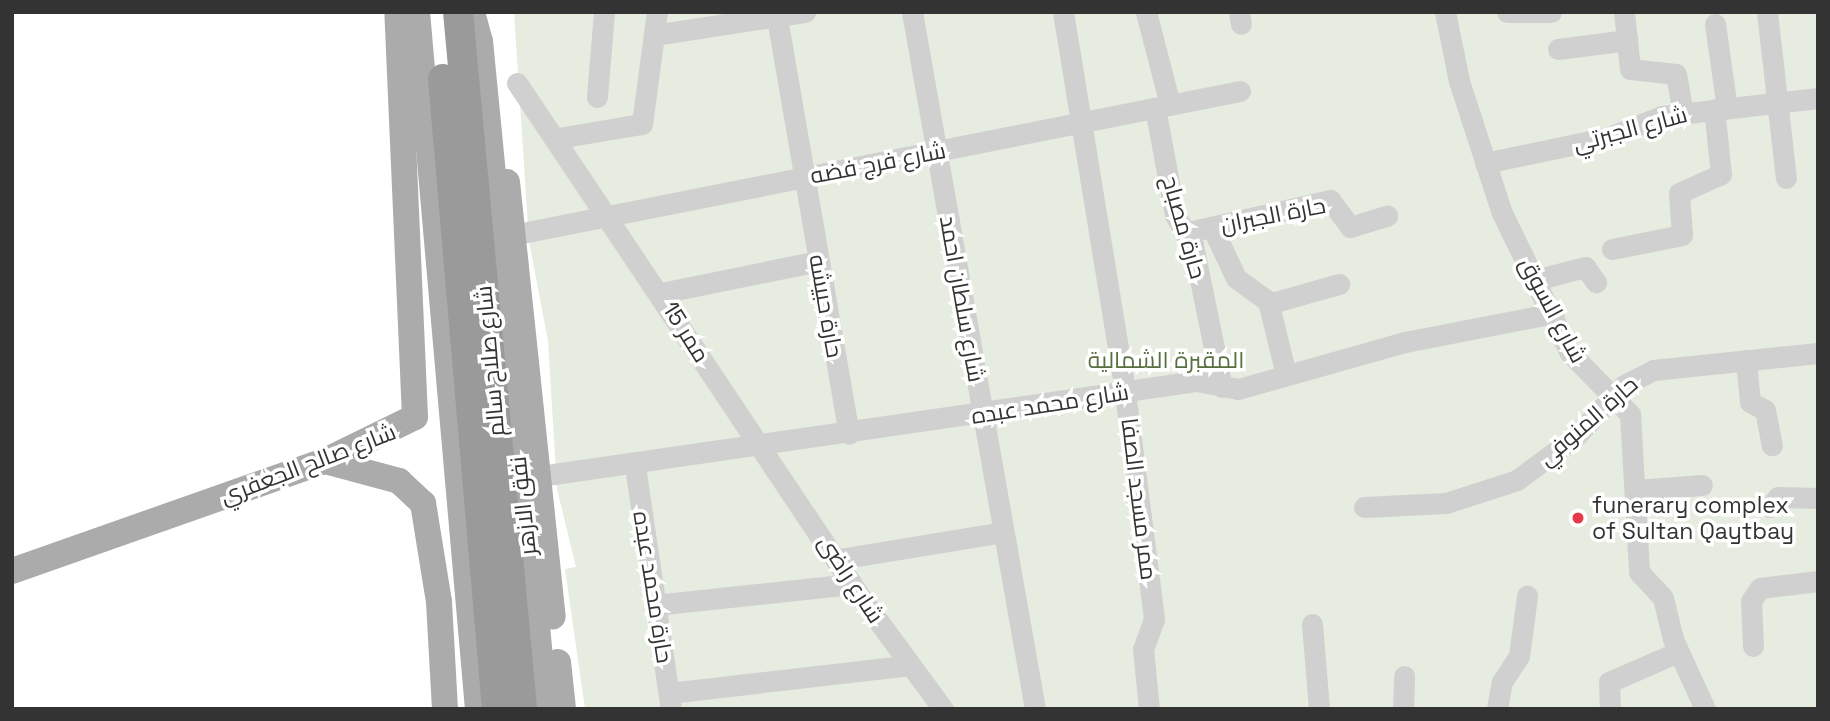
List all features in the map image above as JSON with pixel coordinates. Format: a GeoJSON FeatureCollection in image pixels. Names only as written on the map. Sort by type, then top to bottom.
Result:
{"type":"FeatureCollection","features":[{"type":"Feature","properties":{"kind":"highway","name":"شارع صلاح سالم"},"geometry":{"type":"LineString","coordinates":[[437,12],[497,709]]}},
{"type":"Feature","properties":{"kind":"highway","name":"شارع صلاح سالم"},"geometry":{"type":"LineString","coordinates":[[458,12],[522,709]]}},
{"type":"Feature","properties":{"kind":"main road","name":"شارع صالح الجعفري"},"geometry":{"type":"LineString","coordinates":[[12,571],[325,461],[388,435],[417,413],[397,12]]}},
{"type":"Feature","properties":{"kind":"main road"},"geometry":{"type":"LineString","coordinates":[[417,12],[478,709]]}},
{"type":"Feature","properties":{"kind":"main road","name":"نفق الازهر"},"geometry":{"type":"LineString","coordinates":[[472,12],[489,149],[545,709]]}},
{"type":"Feature","properties":{"kind":"main road"},"geometry":{"type":"LineString","coordinates":[[489,149],[506,179],[517,234],[563,709]]}},
{"type":"Feature","properties":{"kind":"main road"},"geometry":{"type":"LineString","coordinates":[[325,461],[399,481],[423,503],[439,602],[445,709]]}},
{"type":"Feature","properties":{"kind":"street"},"geometry":{"type":"LineString","coordinates":[[597,97],[604,12]]}},
{"type":"Feature","properties":{"kind":"street"},"geometry":{"type":"LineString","coordinates":[[558,138],[642,124],[657,12]]}},
{"type":"Feature","properties":{"kind":"street"},"geometry":{"type":"LineString","coordinates":[[654,35],[805,12]]}},
{"type":"Feature","properties":{"kind":"street","name":"شارع سلطان احمد"},"geometry":{"type":"LineString","coordinates":[[912,12],[1035,709]]}},
{"type":"Feature","properties":{"kind":"street","name":"ممر مسجد الصفا"},"geometry":{"type":"LineString","coordinates":[[1063,12],[1125,392],[1154,619],[1143,649],[1149,709]]}},
{"type":"Feature","properties":{"kind":"street","name":"حارة مصباح"},"geometry":{"type":"LineString","coordinates":[[1146,12],[1184,233],[1193,245],[1222,387]]}},
{"type":"Feature","properties":{"kind":"street","name":"شارع السوق"},"geometry":{"type":"LineString","coordinates":[[1446,12],[1485,163],[1502,213],[1539,279],[1578,364],[1613,394],[1634,427],[1639,572],[1663,598],[1678,652],[1705,709]]}},
{"type":"Feature","properties":{"kind":"street"},"geometry":{"type":"LineString","coordinates":[[1507,12],[1551,12]]}},
{"type":"Feature","properties":{"kind":"street"},"geometry":{"type":"LineString","coordinates":[[1624,12],[1632,72],[1676,74],[1683,112]]}},
{"type":"Feature","properties":{"kind":"street"},"geometry":{"type":"LineString","coordinates":[[1768,12],[1786,178]]}},
{"type":"Feature","properties":{"kind":"street","name":"حارة حبيشه"},"geometry":{"type":"LineString","coordinates":[[776,15],[849,434]]}},
{"type":"Feature","properties":{"kind":"street"},"geometry":{"type":"LineString","coordinates":[[1612,249],[1682,235],[1679,193],[1720,177],[1721,108],[1715,24]]}},
{"type":"Feature","properties":{"kind":"street"},"geometry":{"type":"LineString","coordinates":[[1558,49],[1627,40]]}},
{"type":"Feature","properties":{"kind":"street","name":"ممر 15"},"geometry":{"type":"LineString","coordinates":[[517,83],[611,216],[760,448]]}},
{"type":"Feature","properties":{"kind":"street","name":"شارع فرج فضه"},"geometry":{"type":"LineString","coordinates":[[517,234],[1240,91]]}},
{"type":"Feature","properties":{"kind":"street","name":"شارع الجبرتي"},"geometry":{"type":"LineString","coordinates":[[1485,163],[1609,137],[1683,112],[1818,98]]}},
{"type":"Feature","properties":{"kind":"street","name":"حارة الجبران"},"geometry":{"type":"LineString","coordinates":[[1184,233],[1330,200],[1350,227],[1387,216]]}},
{"type":"Feature","properties":{"kind":"street"},"geometry":{"type":"LineString","coordinates":[[1212,227],[1236,278],[1268,304],[1286,375]]}},
{"type":"Feature","properties":{"kind":"street"},"geometry":{"type":"LineString","coordinates":[[662,293],[818,261]]}},
{"type":"Feature","properties":{"kind":"street"},"geometry":{"type":"LineString","coordinates":[[1539,279],[1585,267],[1595,282]]}},
{"type":"Feature","properties":{"kind":"street"},"geometry":{"type":"LineString","coordinates":[[1268,304],[1339,284]]}},
{"type":"Feature","properties":{"kind":"street","name":"شارع محمد عبده"},"geometry":{"type":"LineString","coordinates":[[540,476],[760,448],[1197,381],[1222,387],[1286,375],[1405,342],[1554,313]]}},
{"type":"Feature","properties":{"kind":"street","name":"حارة المنوفي"},"geometry":{"type":"LineString","coordinates":[[1364,507],[1487,494],[1576,437],[1613,394],[1653,370],[1818,353]]}},
{"type":"Feature","properties":{"kind":"street"},"geometry":{"type":"LineString","coordinates":[[1746,360],[1750,402],[1765,410],[1772,446]]}},
{"type":"Feature","properties":{"kind":"street","name":"شارع راضى"},"geometry":{"type":"LineString","coordinates":[[760,448],[839,559],[852,584],[943,709]]}},
{"type":"Feature","properties":{"kind":"street","name":"حارة محمد عبده"},"geometry":{"type":"LineString","coordinates":[[635,466],[670,701]]}},
{"type":"Feature","properties":{"kind":"street"},"geometry":{"type":"LineString","coordinates":[[1636,490],[1702,485]]}},
{"type":"Feature","properties":{"kind":"street"},"geometry":{"type":"LineString","coordinates":[[1770,507],[1778,497],[1818,498]]}},
{"type":"Feature","properties":{"kind":"street"},"geometry":{"type":"LineString","coordinates":[[839,559],[1003,532]]}},
{"type":"Feature","properties":{"kind":"street"},"geometry":{"type":"LineString","coordinates":[[1753,646],[1752,601],[1760,588],[1818,581]]}},
{"type":"Feature","properties":{"kind":"street"},"geometry":{"type":"LineString","coordinates":[[655,605],[852,584]]}},
{"type":"Feature","properties":{"kind":"street"},"geometry":{"type":"LineString","coordinates":[[1497,709],[1502,682],[1519,656],[1527,596]]}},
{"type":"Feature","properties":{"kind":"street"},"geometry":{"type":"LineString","coordinates":[[1312,624],[1319,709]]}},
{"type":"Feature","properties":{"kind":"street"},"geometry":{"type":"LineString","coordinates":[[1610,709],[1609,682],[1678,652]]}},
{"type":"Feature","properties":{"kind":"street"},"geometry":{"type":"LineString","coordinates":[[670,701],[911,665]]}},
{"type":"Feature","properties":{"kind":"street"},"geometry":{"type":"LineString","coordinates":[[1404,676],[1404,709]]}},
{"type":"Feature","properties":{"kind":"green space","name":"المقبرة الشمالية"},"geometry":{"type":"Polygon","coordinates":[[[514,12],[1818,12],[1818,709],[585,709],[565,569],[576,567],[557,489],[548,341],[529,241],[514,12]]]}},
{"type":"Feature","properties":{"kind":"place","name":"funerary complex of Sultan Qaytbay"},"geometry":{"type":"Point","coordinates":[1578,518]}}]}
